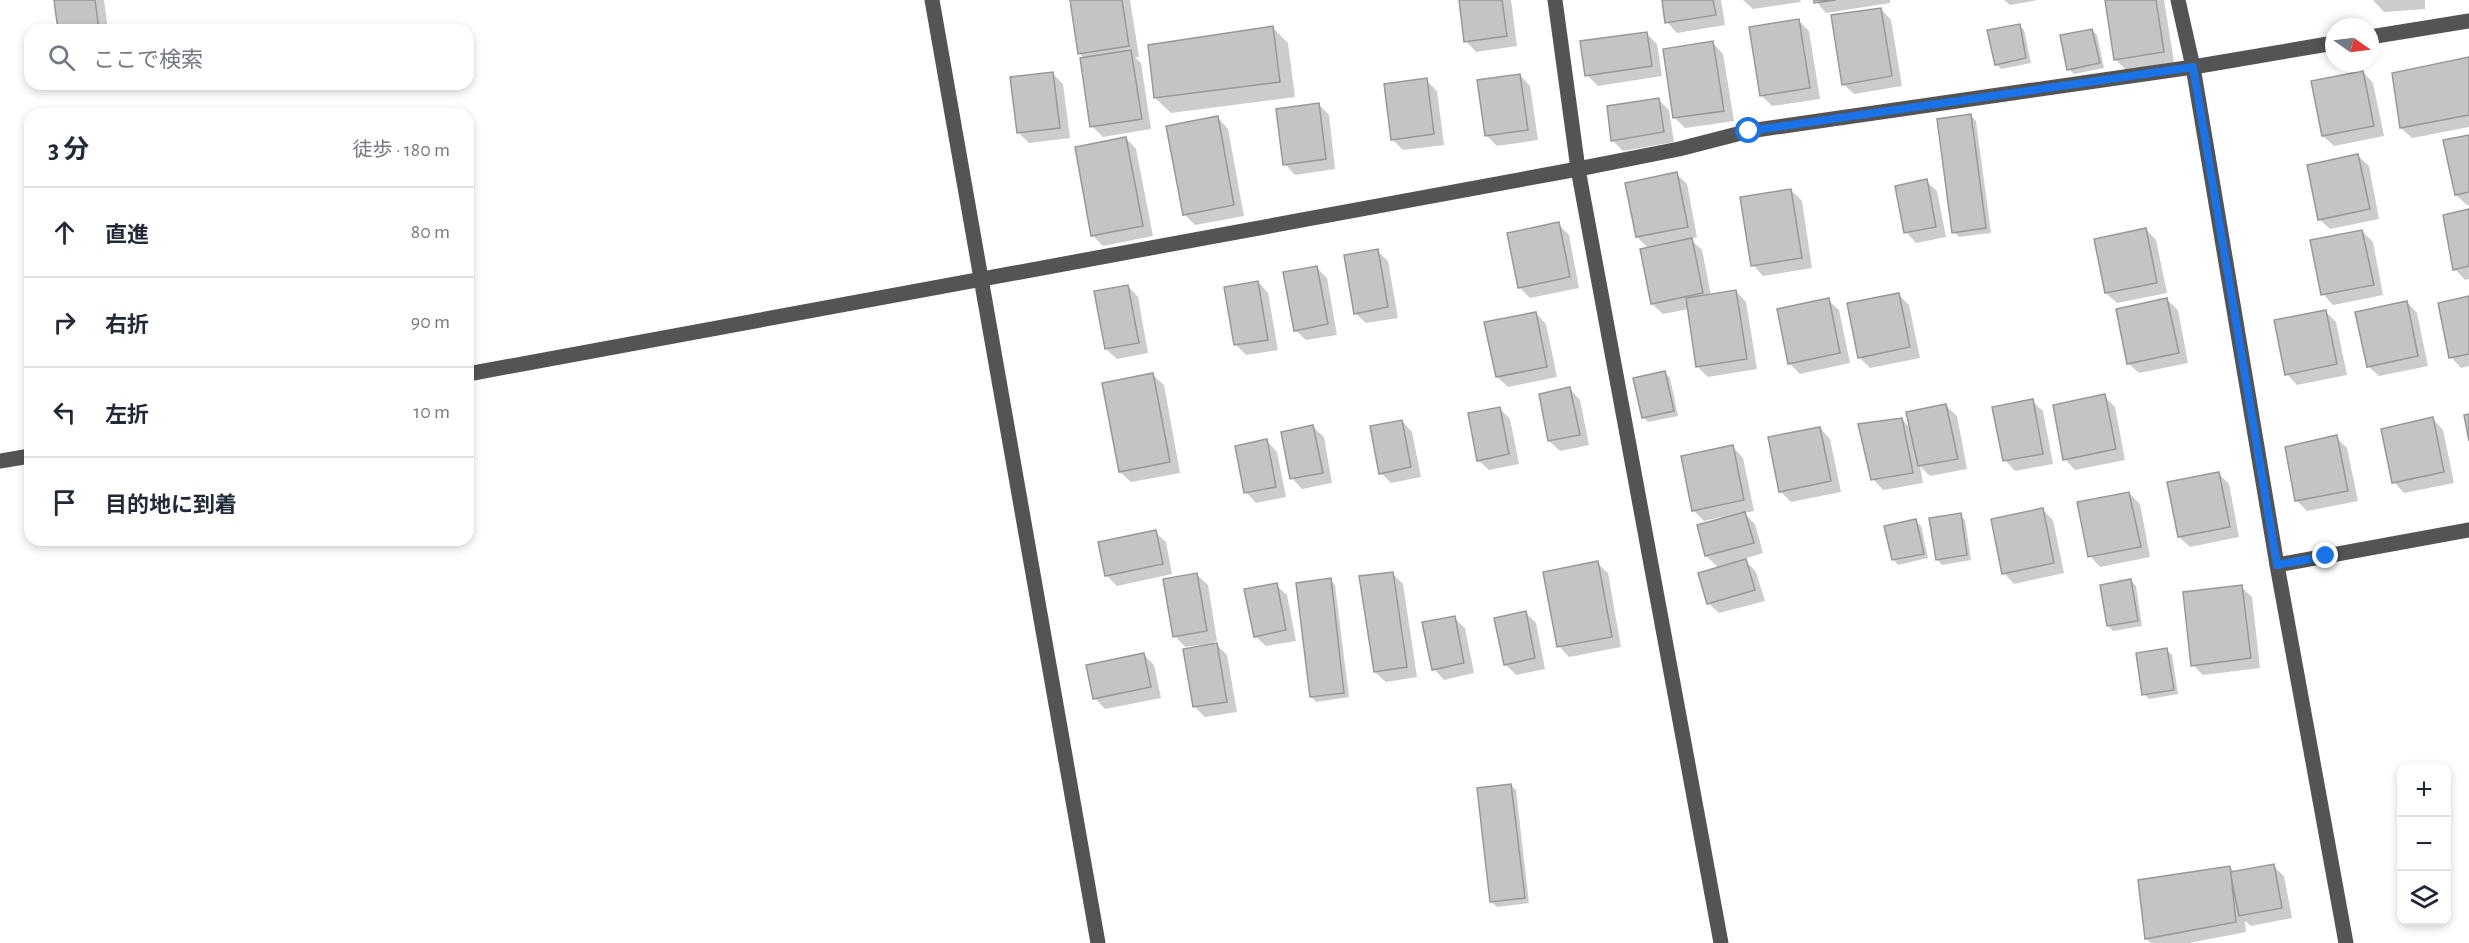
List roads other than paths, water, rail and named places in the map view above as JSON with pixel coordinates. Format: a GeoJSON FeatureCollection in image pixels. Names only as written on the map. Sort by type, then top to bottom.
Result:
{"type":"FeatureCollection","features":[{"type":"Feature","properties":{"kind":"street"},"geometry":{"type":"LineString","coordinates":[[932,0],[1098,943]]}},
{"type":"Feature","properties":{"kind":"street"},"geometry":{"type":"LineString","coordinates":[[1555,0],[1578,169],[1721,943]]}},
{"type":"Feature","properties":{"kind":"street"},"geometry":{"type":"LineString","coordinates":[[2178,0],[2193,67],[2277,565],[2346,943]]}},
{"type":"Feature","properties":{"kind":"street"},"geometry":{"type":"LineString","coordinates":[[2379,36],[2469,21]]}},
{"type":"Feature","properties":{"kind":"street"},"geometry":{"type":"LineString","coordinates":[[474,373],[1578,169],[1679,149],[1749,131],[2193,67],[2325,45]]}},
{"type":"Feature","properties":{"kind":"street"},"geometry":{"type":"LineString","coordinates":[[0,461],[24,457]]}},
{"type":"Feature","properties":{"kind":"street"},"geometry":{"type":"LineString","coordinates":[[2277,565],[2469,530]]}}]}
